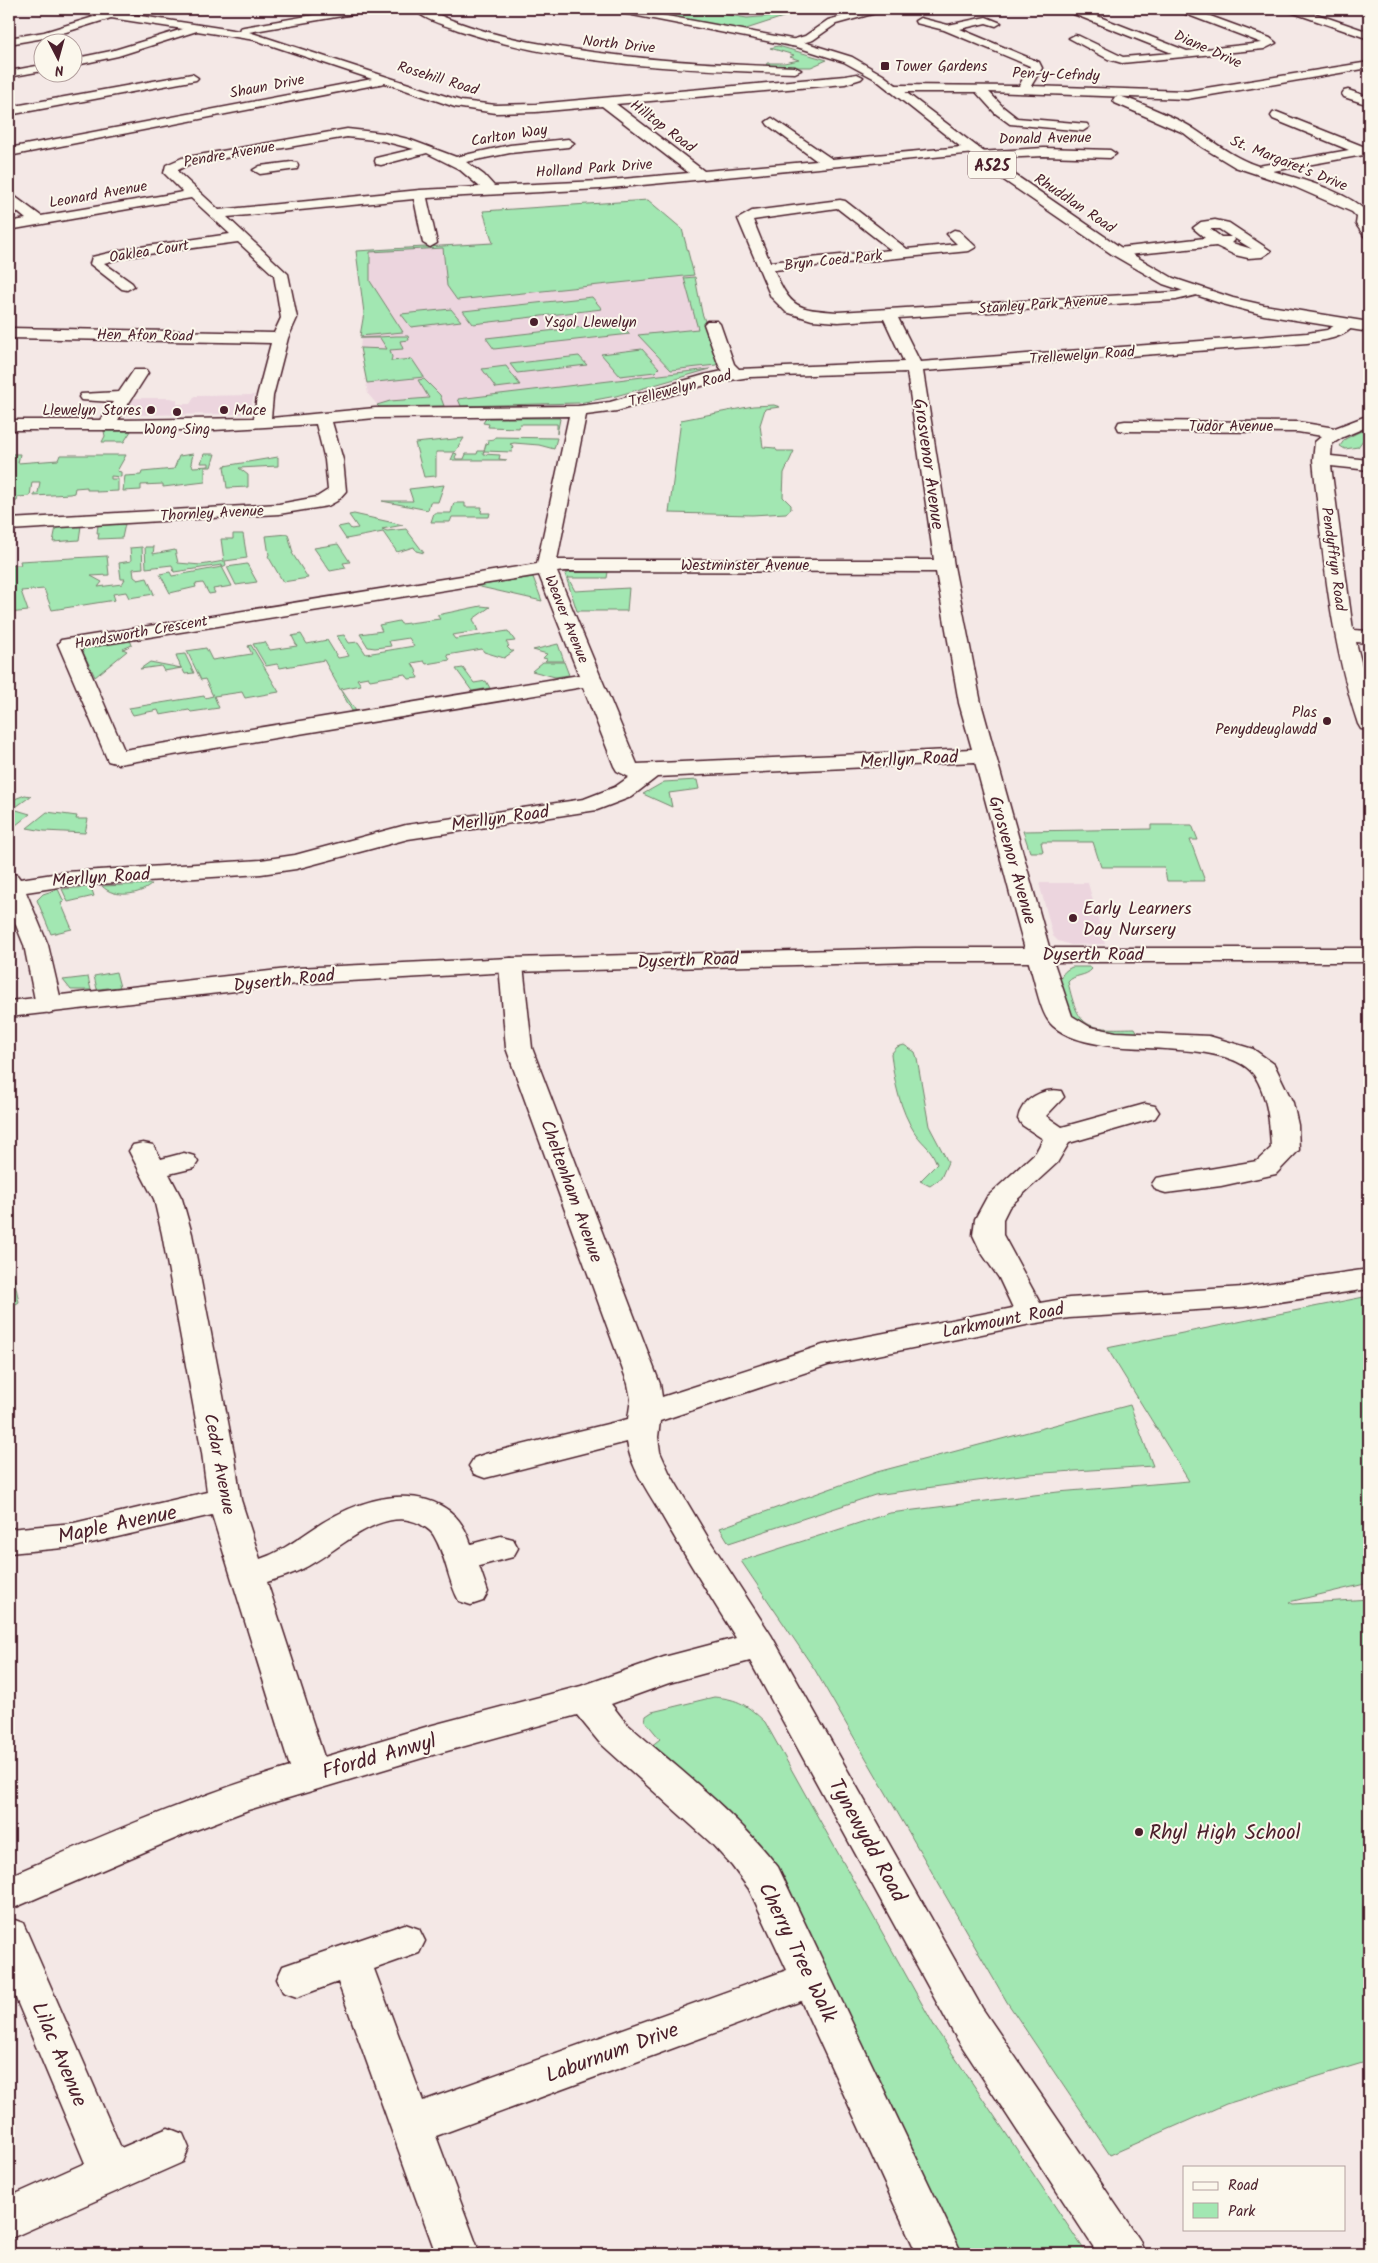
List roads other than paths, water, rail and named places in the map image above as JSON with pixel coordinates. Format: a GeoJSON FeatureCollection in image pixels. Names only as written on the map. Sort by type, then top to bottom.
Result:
{"type":"FeatureCollection","features":[{"type":"Feature","properties":{"kind":"street","name":"Rosehill Road"},"geometry":{"type":"LineString","coordinates":[[76,9],[230,32],[276,43],[476,108],[516,109],[605,102],[835,81],[857,77]]}},
{"type":"Feature","properties":{"kind":"street"},"geometry":{"type":"LineString","coordinates":[[230,32],[366,9]]}},
{"type":"Feature","properties":{"kind":"street","name":"North Drive"},"geometry":{"type":"LineString","coordinates":[[420,9],[440,20],[482,34],[520,44],[579,55],[704,67],[805,70]]}},
{"type":"Feature","properties":{"kind":"street","name":"Rhuddlan Road"},"geometry":{"type":"LineString","coordinates":[[616,9],[792,43],[845,58],[862,65],[976,153],[1118,252],[1168,281],[1264,310],[1369,327]]}},
{"type":"Feature","properties":{"kind":"street"},"geometry":{"type":"LineString","coordinates":[[792,43],[809,38],[832,22],[879,9]]}},
{"type":"Feature","properties":{"kind":"street","name":"Diane Drive"},"geometry":{"type":"LineString","coordinates":[[1070,9],[1206,64]]}},
{"type":"Feature","properties":{"kind":"street"},"geometry":{"type":"LineString","coordinates":[[1073,40],[1112,58],[1122,60],[1188,56],[1264,46],[1270,43],[1182,9]]}},
{"type":"Feature","properties":{"kind":"street"},"geometry":{"type":"LineString","coordinates":[[1292,9],[1369,36]]}},
{"type":"Feature","properties":{"kind":"street"},"geometry":{"type":"LineString","coordinates":[[11,39],[46,35],[114,14]]}},
{"type":"Feature","properties":{"kind":"street"},"geometry":{"type":"LineString","coordinates":[[920,21],[948,28],[1035,64],[1036,68],[1023,89]]}},
{"type":"Feature","properties":{"kind":"street"},"geometry":{"type":"LineString","coordinates":[[948,28],[993,21]]}},
{"type":"Feature","properties":{"kind":"street"},"geometry":{"type":"LineString","coordinates":[[82,61],[114,54],[199,28]]}},
{"type":"Feature","properties":{"kind":"street"},"geometry":{"type":"LineString","coordinates":[[845,58],[824,68],[828,73],[857,77],[880,77]]}},
{"type":"Feature","properties":{"kind":"street","name":"Pen-y-Cefndy"},"geometry":{"type":"LineString","coordinates":[[894,88],[1023,89],[1187,95],[1369,66]]}},
{"type":"Feature","properties":{"kind":"street"},"geometry":{"type":"LineString","coordinates":[[82,67],[90,70]]}},
{"type":"Feature","properties":{"kind":"street"},"geometry":{"type":"LineString","coordinates":[[9,74],[32,70]]}},
{"type":"Feature","properties":{"kind":"street","name":"Diane Drive"},"geometry":{"type":"LineString","coordinates":[[1232,76],[1250,84]]}},
{"type":"Feature","properties":{"kind":"street"},"geometry":{"type":"LineString","coordinates":[[9,111],[192,78]]}},
{"type":"Feature","properties":{"kind":"street","name":"Shaun Drive"},"geometry":{"type":"LineString","coordinates":[[9,152],[386,79]]}},
{"type":"Feature","properties":{"kind":"street"},"geometry":{"type":"LineString","coordinates":[[115,81],[132,88]]}},
{"type":"Feature","properties":{"kind":"street"},"geometry":{"type":"LineString","coordinates":[[979,88],[999,110],[1014,121],[1083,127]]}},
{"type":"Feature","properties":{"kind":"street","name":"St. Margaret's Drive"},"geometry":{"type":"LineString","coordinates":[[1104,92],[1188,130],[1206,144],[1240,164],[1300,184],[1357,209],[1364,216],[1362,224],[1369,233]]}},
{"type":"Feature","properties":{"kind":"street"},"geometry":{"type":"LineString","coordinates":[[1348,94],[1369,101]]}},
{"type":"Feature","properties":{"kind":"street"},"geometry":{"type":"LineString","coordinates":[[88,96],[112,107]]}},
{"type":"Feature","properties":{"kind":"street","name":"Hilltop Road"},"geometry":{"type":"LineString","coordinates":[[605,102],[702,176]]}},
{"type":"Feature","properties":{"kind":"street"},"geometry":{"type":"LineString","coordinates":[[1277,116],[1367,151]]}},
{"type":"Feature","properties":{"kind":"street"},"geometry":{"type":"LineString","coordinates":[[136,117],[153,124]]}},
{"type":"Feature","properties":{"kind":"street"},"geometry":{"type":"LineString","coordinates":[[772,122],[830,164]]}},
{"type":"Feature","properties":{"kind":"street","name":"Pendre Avenue"},"geometry":{"type":"LineString","coordinates":[[262,423],[265,396],[280,338],[289,318],[281,274],[218,214],[171,173],[171,168],[186,161],[362,133],[393,139],[455,160],[475,172],[484,180],[490,190]]}},
{"type":"Feature","properties":{"kind":"street","name":"Carlton Way"},"geometry":{"type":"LineString","coordinates":[[455,160],[510,149],[551,147],[568,143]]}},
{"type":"Feature","properties":{"kind":"street"},"geometry":{"type":"LineString","coordinates":[[251,150],[276,168]]}},
{"type":"Feature","properties":{"kind":"street"},"geometry":{"type":"LineString","coordinates":[[381,161],[425,150]]}},
{"type":"Feature","properties":{"kind":"street"},"geometry":{"type":"LineString","coordinates":[[1256,170],[1367,151]]}},
{"type":"Feature","properties":{"kind":"street","name":"Donald Avenue"},"geometry":{"type":"LineString","coordinates":[[976,153],[1044,152],[1110,154]]}},
{"type":"Feature","properties":{"kind":"street","name":"Holland Park Drive"},"geometry":{"type":"LineString","coordinates":[[218,214],[420,194],[600,185],[976,153]]}},
{"type":"Feature","properties":{"kind":"street"},"geometry":{"type":"LineString","coordinates":[[260,170],[292,166]]}},
{"type":"Feature","properties":{"kind":"street"},"geometry":{"type":"LineString","coordinates":[[156,168],[171,168]]}},
{"type":"Feature","properties":{"kind":"street","name":"Leonard Avenue"},"geometry":{"type":"LineString","coordinates":[[9,226],[193,194]]}},
{"type":"Feature","properties":{"kind":"street"},"geometry":{"type":"LineString","coordinates":[[411,236],[429,239],[420,194]]}},
{"type":"Feature","properties":{"kind":"street"},"geometry":{"type":"LineString","coordinates":[[9,198],[38,221]]}},
{"type":"Feature","properties":{"kind":"street","name":"Bryn Coed Park"},"geometry":{"type":"LineString","coordinates":[[889,314],[825,316],[791,308],[778,297],[764,268],[745,219],[747,216],[840,204],[903,253]]}},
{"type":"Feature","properties":{"kind":"street"},"geometry":{"type":"LineString","coordinates":[[1220,225],[1264,252],[1256,254],[1243,253],[1221,241],[1201,227],[1220,225]]}},
{"type":"Feature","properties":{"kind":"street","name":"Bryn Coed Park"},"geometry":{"type":"LineString","coordinates":[[764,268],[969,246],[954,234]]}},
{"type":"Feature","properties":{"kind":"street","name":"Oaklea Court"},"geometry":{"type":"LineString","coordinates":[[127,286],[97,264],[97,260],[126,253],[242,237]]}},
{"type":"Feature","properties":{"kind":"street"},"geometry":{"type":"LineString","coordinates":[[1118,252],[1244,238]]}},
{"type":"Feature","properties":{"kind":"street","name":"Stanley Park Avenue"},"geometry":{"type":"LineString","coordinates":[[889,314],[1176,296],[1196,291]]}},
{"type":"Feature","properties":{"kind":"street","name":"Grosvenor Avenue"},"geometry":{"type":"LineString","coordinates":[[889,314],[914,367],[944,566],[970,702],[1039,954],[1054,1004],[1061,1020],[1082,1033],[1116,1040],[1210,1044],[1244,1055],[1265,1070],[1279,1103],[1284,1125],[1286,1150],[1266,1168],[1221,1177],[1166,1184]]}},
{"type":"Feature","properties":{"kind":"street"},"geometry":{"type":"LineString","coordinates":[[712,324],[727,366],[735,374]]}},
{"type":"Feature","properties":{"kind":"street","name":"Trellewelyn Road"},"geometry":{"type":"LineString","coordinates":[[9,425],[262,423],[375,413],[578,411],[611,407],[675,387],[735,374],[784,370],[914,367],[1307,338],[1331,334],[1347,324]]}},
{"type":"Feature","properties":{"kind":"street","name":"Hen Afon Road"},"geometry":{"type":"LineString","coordinates":[[9,333],[280,338]]}},
{"type":"Feature","properties":{"kind":"street"},"geometry":{"type":"LineString","coordinates":[[106,425],[140,373]]}},
{"type":"Feature","properties":{"kind":"street"},"geometry":{"type":"LineString","coordinates":[[87,397],[124,397]]}},
{"type":"Feature","properties":{"kind":"street","name":"Weaver Avenue"},"geometry":{"type":"LineString","coordinates":[[578,411],[546,567],[626,766],[632,771],[651,771]]}},
{"type":"Feature","properties":{"kind":"street","name":"Thornley Avenue"},"geometry":{"type":"LineString","coordinates":[[9,524],[252,511],[296,507],[322,502],[337,491],[334,460],[323,419]]}},
{"type":"Feature","properties":{"kind":"street"},"geometry":{"type":"LineString","coordinates":[[1337,433],[1369,420]]}},
{"type":"Feature","properties":{"kind":"street","name":"Tudor Avenue"},"geometry":{"type":"LineString","coordinates":[[1136,443],[1123,421],[1298,427],[1337,433]]}},
{"type":"Feature","properties":{"kind":"street","name":"Pendyffryn Road"},"geometry":{"type":"LineString","coordinates":[[1337,433],[1324,442],[1322,460],[1344,636],[1356,689],[1369,724]]}},
{"type":"Feature","properties":{"kind":"street"},"geometry":{"type":"LineString","coordinates":[[1322,460],[1369,465]]}},
{"type":"Feature","properties":{"kind":"street","name":"Westminster Avenue"},"geometry":{"type":"LineString","coordinates":[[546,567],[582,564],[944,566]]}},
{"type":"Feature","properties":{"kind":"street","name":"Handsworth Crescent"},"geometry":{"type":"LineString","coordinates":[[546,567],[72,642],[68,644],[68,647],[116,756],[110,764],[592,679]]}},
{"type":"Feature","properties":{"kind":"street"},"geometry":{"type":"LineString","coordinates":[[1344,636],[1369,637]]}},
{"type":"Feature","properties":{"kind":"street","name":"Merllyn Road"},"geometry":{"type":"LineString","coordinates":[[10,883],[261,868],[296,862],[406,832],[589,805],[623,792],[651,771],[983,755]]}},
{"type":"Feature","properties":{"kind":"street"},"geometry":{"type":"LineString","coordinates":[[10,883],[36,945],[49,1005]]}},
{"type":"Feature","properties":{"kind":"street","name":"Dyserth Road"},"geometry":{"type":"LineString","coordinates":[[9,1009],[296,976],[511,965],[780,957],[1039,954],[1369,955]]}},
{"type":"Feature","properties":{"kind":"street","name":"Cheltenham Avenue"},"geometry":{"type":"LineString","coordinates":[[511,965],[519,1048],[644,1384],[647,1399],[646,1420]]}},
{"type":"Feature","properties":{"kind":"street"},"geometry":{"type":"LineString","coordinates":[[1050,1097],[1033,1112],[1032,1119],[1058,1137]]}},
{"type":"Feature","properties":{"kind":"street"},"geometry":{"type":"LineString","coordinates":[[1031,1314],[1013,1277],[996,1252],[988,1235],[989,1219],[997,1203],[1047,1157],[1058,1137],[1146,1112]]}},
{"type":"Feature","properties":{"kind":"street","name":"Cedar Avenue"},"geometry":{"type":"LineString","coordinates":[[184,1162],[148,1161],[168,1200],[177,1234],[218,1453],[224,1500],[311,1776]]}},
{"type":"Feature","properties":{"kind":"street","name":"Larkmount Road"},"geometry":{"type":"LineString","coordinates":[[485,1466],[646,1420],[823,1355],[1069,1308],[1244,1297],[1369,1279]]}},
{"type":"Feature","properties":{"kind":"street","name":"Tynewydd Road"},"geometry":{"type":"LineString","coordinates":[[646,1420],[642,1437],[644,1452],[653,1472],[698,1550],[759,1645],[968,2021],[1123,2254]]}},
{"type":"Feature","properties":{"kind":"street","name":"Maple Avenue"},"geometry":{"type":"LineString","coordinates":[[9,1541],[74,1535],[224,1500]]}},
{"type":"Feature","properties":{"kind":"street"},"geometry":{"type":"LineString","coordinates":[[247,1576],[283,1564],[299,1556],[334,1531],[365,1515],[396,1508],[423,1511],[443,1522],[454,1540],[471,1592]]}},
{"type":"Feature","properties":{"kind":"street"},"geometry":{"type":"LineString","coordinates":[[460,1559],[501,1548]]}},
{"type":"Feature","properties":{"kind":"street","name":"Ffordd Anwyl"},"geometry":{"type":"LineString","coordinates":[[9,1893],[180,1820],[242,1797],[429,1741],[585,1699],[664,1672],[759,1645]]}},
{"type":"Feature","properties":{"kind":"street","name":"Cherry Tree Walk"},"geometry":{"type":"LineString","coordinates":[[585,1699],[612,1732],[696,1806],[746,1855],[764,1879],[940,2254]]}},
{"type":"Feature","properties":{"kind":"street","name":"Lilac Avenue"},"geometry":{"type":"LineString","coordinates":[[9,1935],[111,2174]]}},
{"type":"Feature","properties":{"kind":"street"},"geometry":{"type":"LineString","coordinates":[[297,1979],[405,1941]]}},
{"type":"Feature","properties":{"kind":"street"},"geometry":{"type":"LineString","coordinates":[[350,1960],[458,2254]]}},
{"type":"Feature","properties":{"kind":"street","name":"Laburnum Drive"},"geometry":{"type":"LineString","coordinates":[[412,2126],[811,1979]]}},
{"type":"Feature","properties":{"kind":"street"},"geometry":{"type":"LineString","coordinates":[[9,2218],[168,2148]]}},
{"type":"Feature","properties":{"kind":"place","name":"Tower Gardens"},"geometry":{"type":"Point","coordinates":[885,66]}},
{"type":"Feature","properties":{"kind":"place","name":"Ysgol Llewelyn"},"geometry":{"type":"Point","coordinates":[534,322]}},
{"type":"Feature","properties":{"kind":"place","name":"Llewelyn Stores"},"geometry":{"type":"Point","coordinates":[151,410]}},
{"type":"Feature","properties":{"kind":"place","name":"Mace"},"geometry":{"type":"Point","coordinates":[224,410]}},
{"type":"Feature","properties":{"kind":"place","name":"Wong Sing"},"geometry":{"type":"Point","coordinates":[177,412]}},
{"type":"Feature","properties":{"kind":"place","name":"Plas Penyddeuglawdd"},"geometry":{"type":"Point","coordinates":[1327,721]}},
{"type":"Feature","properties":{"kind":"place","name":"Early Learners Day Nursery"},"geometry":{"type":"Point","coordinates":[1073,918]}},
{"type":"Feature","properties":{"kind":"place","name":"Rhyl High School"},"geometry":{"type":"Point","coordinates":[1139,1832]}}]}
